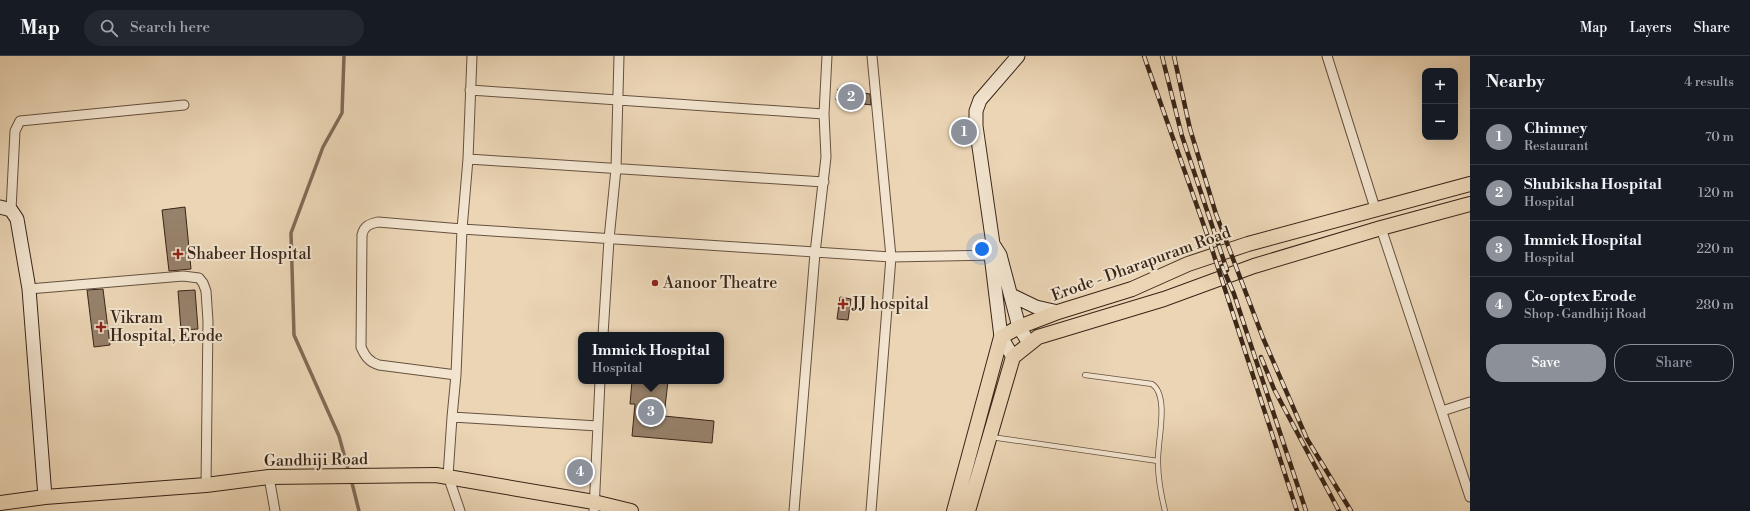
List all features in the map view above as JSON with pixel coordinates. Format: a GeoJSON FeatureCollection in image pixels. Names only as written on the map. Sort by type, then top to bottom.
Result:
{"type":"FeatureCollection","features":[{"type":"Feature","properties":{"kind":"main road","name":"Erode - Dharapuram Road"},"geometry":{"type":"LineString","coordinates":[[1001,337],[1019,327],[1058,312],[1132,289],[1188,264],[1248,244],[1375,208],[1470,184]]}},
{"type":"Feature","properties":{"kind":"main road"},"geometry":{"type":"LineString","coordinates":[[968,511],[1013,357],[1038,337],[1164,298],[1254,266],[1381,228],[1470,204]]}},
{"type":"Feature","properties":{"kind":"main road"},"geometry":{"type":"LineString","coordinates":[[954,511],[1001,337]]}},
{"type":"Feature","properties":{"kind":"main road","name":"Gandhiji Road"},"geometry":{"type":"LineString","coordinates":[[0,503],[45,497],[206,485],[269,477],[442,476],[594,507],[631,511]]}},
{"type":"Feature","properties":{"kind":"street"},"geometry":{"type":"LineString","coordinates":[[460,511],[442,476],[452,417],[456,376],[462,229],[468,159],[472,56]]}},
{"type":"Feature","properties":{"kind":"street"},"geometry":{"type":"LineString","coordinates":[[603,332],[608,239],[616,169],[619,56]]}},
{"type":"Feature","properties":{"kind":"street"},"geometry":{"type":"LineString","coordinates":[[794,511],[815,253],[826,157],[824,114],[827,56]]}},
{"type":"Feature","properties":{"kind":"street"},"geometry":{"type":"LineString","coordinates":[[871,511],[891,258],[872,56]]}},
{"type":"Feature","properties":{"kind":"street"},"geometry":{"type":"LineString","coordinates":[[1013,357],[1001,337],[995,251],[976,126],[976,111],[980,100],[1018,56]]}},
{"type":"Feature","properties":{"kind":"street"},"geometry":{"type":"LineString","coordinates":[[1327,56],[1375,208]]}},
{"type":"Feature","properties":{"kind":"street"},"geometry":{"type":"LineString","coordinates":[[470,90],[824,114]]}},
{"type":"Feature","properties":{"kind":"street"},"geometry":{"type":"LineString","coordinates":[[45,497],[29,289],[17,219],[6,209],[15,131],[20,121],[184,105]]}},
{"type":"Feature","properties":{"kind":"street"},"geometry":{"type":"LineString","coordinates":[[468,159],[824,182]]}},
{"type":"Feature","properties":{"kind":"street"},"geometry":{"type":"LineString","coordinates":[[456,376],[379,365],[372,363],[367,358],[361,347],[362,235],[365,227],[378,222],[891,258],[995,251]]}},
{"type":"Feature","properties":{"kind":"street"},"geometry":{"type":"LineString","coordinates":[[1381,228],[1470,497]]}},
{"type":"Feature","properties":{"kind":"street"},"geometry":{"type":"LineString","coordinates":[[995,251],[1011,295],[1019,327],[1029,343]]}},
{"type":"Feature","properties":{"kind":"street"},"geometry":{"type":"LineString","coordinates":[[29,289],[183,276],[199,278],[204,283],[208,321],[206,485]]}},
{"type":"Feature","properties":{"kind":"street"},"geometry":{"type":"LineString","coordinates":[[1011,295],[1036,307],[1058,312]]}},
{"type":"Feature","properties":{"kind":"street"},"geometry":{"type":"LineString","coordinates":[[594,507],[600,384]]}},
{"type":"Feature","properties":{"kind":"street"},"geometry":{"type":"LineString","coordinates":[[1442,411],[1470,402]]}},
{"type":"Feature","properties":{"kind":"street"},"geometry":{"type":"LineString","coordinates":[[452,417],[598,426]]}},
{"type":"Feature","properties":{"kind":"street"},"geometry":{"type":"LineString","coordinates":[[269,477],[275,511]]}},
{"type":"Feature","properties":{"kind":"lane"},"geometry":{"type":"LineString","coordinates":[[1085,375],[1145,382],[1156,386],[1160,395],[1161,416],[1158,461],[1165,511]]}},
{"type":"Feature","properties":{"kind":"lane"},"geometry":{"type":"LineString","coordinates":[[989,437],[1158,461]]}},
{"type":"Feature","properties":{"kind":"building"},"geometry":{"type":"Polygon","coordinates":[[[838,89],[870,94],[871,105],[836,100],[838,89]]]}},
{"type":"Feature","properties":{"kind":"building"},"geometry":{"type":"Polygon","coordinates":[[[185,207],[191,269],[169,271],[162,210],[185,207]]]}},
{"type":"Feature","properties":{"kind":"building"},"geometry":{"type":"Polygon","coordinates":[[[103,289],[110,345],[94,347],[87,290],[103,289]]]}},
{"type":"Feature","properties":{"kind":"building"},"geometry":{"type":"Polygon","coordinates":[[[195,290],[198,329],[181,330],[178,291],[195,290]]]}},
{"type":"Feature","properties":{"kind":"building"},"geometry":{"type":"Polygon","coordinates":[[[840,297],[851,299],[848,320],[837,319],[840,297]]]}},
{"type":"Feature","properties":{"kind":"building"},"geometry":{"type":"Polygon","coordinates":[[[632,384],[668,384],[664,416],[714,421],[712,443],[632,436],[635,404],[630,404],[632,384]]]}},
{"type":"Feature","properties":{"kind":"waterway"},"geometry":{"type":"LineString","coordinates":[[344,56],[342,113],[323,147],[291,233],[294,335],[339,436],[349,473]]}},
{"type":"Feature","properties":{"kind":"waterway"},"geometry":{"type":"LineString","coordinates":[[351,479],[359,511]]}},
{"type":"Feature","properties":{"kind":"railway"},"geometry":{"type":"LineString","coordinates":[[1144,56],[1209,240],[1297,511]]}},
{"type":"Feature","properties":{"kind":"railway"},"geometry":{"type":"LineString","coordinates":[[1162,56],[1182,136],[1227,270]]}},
{"type":"Feature","properties":{"kind":"railway"},"geometry":{"type":"LineString","coordinates":[[1174,56],[1190,129],[1216,214],[1263,338],[1307,439],[1351,511]]}},
{"type":"Feature","properties":{"kind":"railway"},"geometry":{"type":"LineString","coordinates":[[1222,266],[1234,294],[1306,511]]}},
{"type":"Feature","properties":{"kind":"railway"},"geometry":{"type":"LineString","coordinates":[[1261,357],[1274,389],[1339,511]]}},
{"type":"Feature","properties":{"kind":"place","name":"Shubiksha Hospital"},"geometry":{"type":"Point","coordinates":[851,97]}},
{"type":"Feature","properties":{"kind":"place","name":"Chimney"},"geometry":{"type":"Point","coordinates":[964,132]}},
{"type":"Feature","properties":{"kind":"place","name":"Shabeer Hospital"},"geometry":{"type":"Point","coordinates":[178,254]}},
{"type":"Feature","properties":{"kind":"place","name":"Aanoor Theatre"},"geometry":{"type":"Point","coordinates":[655,283]}},
{"type":"Feature","properties":{"kind":"place","name":"JJ hospital"},"geometry":{"type":"Point","coordinates":[843,304]}},
{"type":"Feature","properties":{"kind":"place","name":"Vikram Hospital, Erode"},"geometry":{"type":"Point","coordinates":[101,327]}},
{"type":"Feature","properties":{"kind":"place","name":"Immick Hospital"},"geometry":{"type":"Point","coordinates":[651,412]}},
{"type":"Feature","properties":{"kind":"place","name":"Co-optex Erode"},"geometry":{"type":"Point","coordinates":[580,472]}}]}
